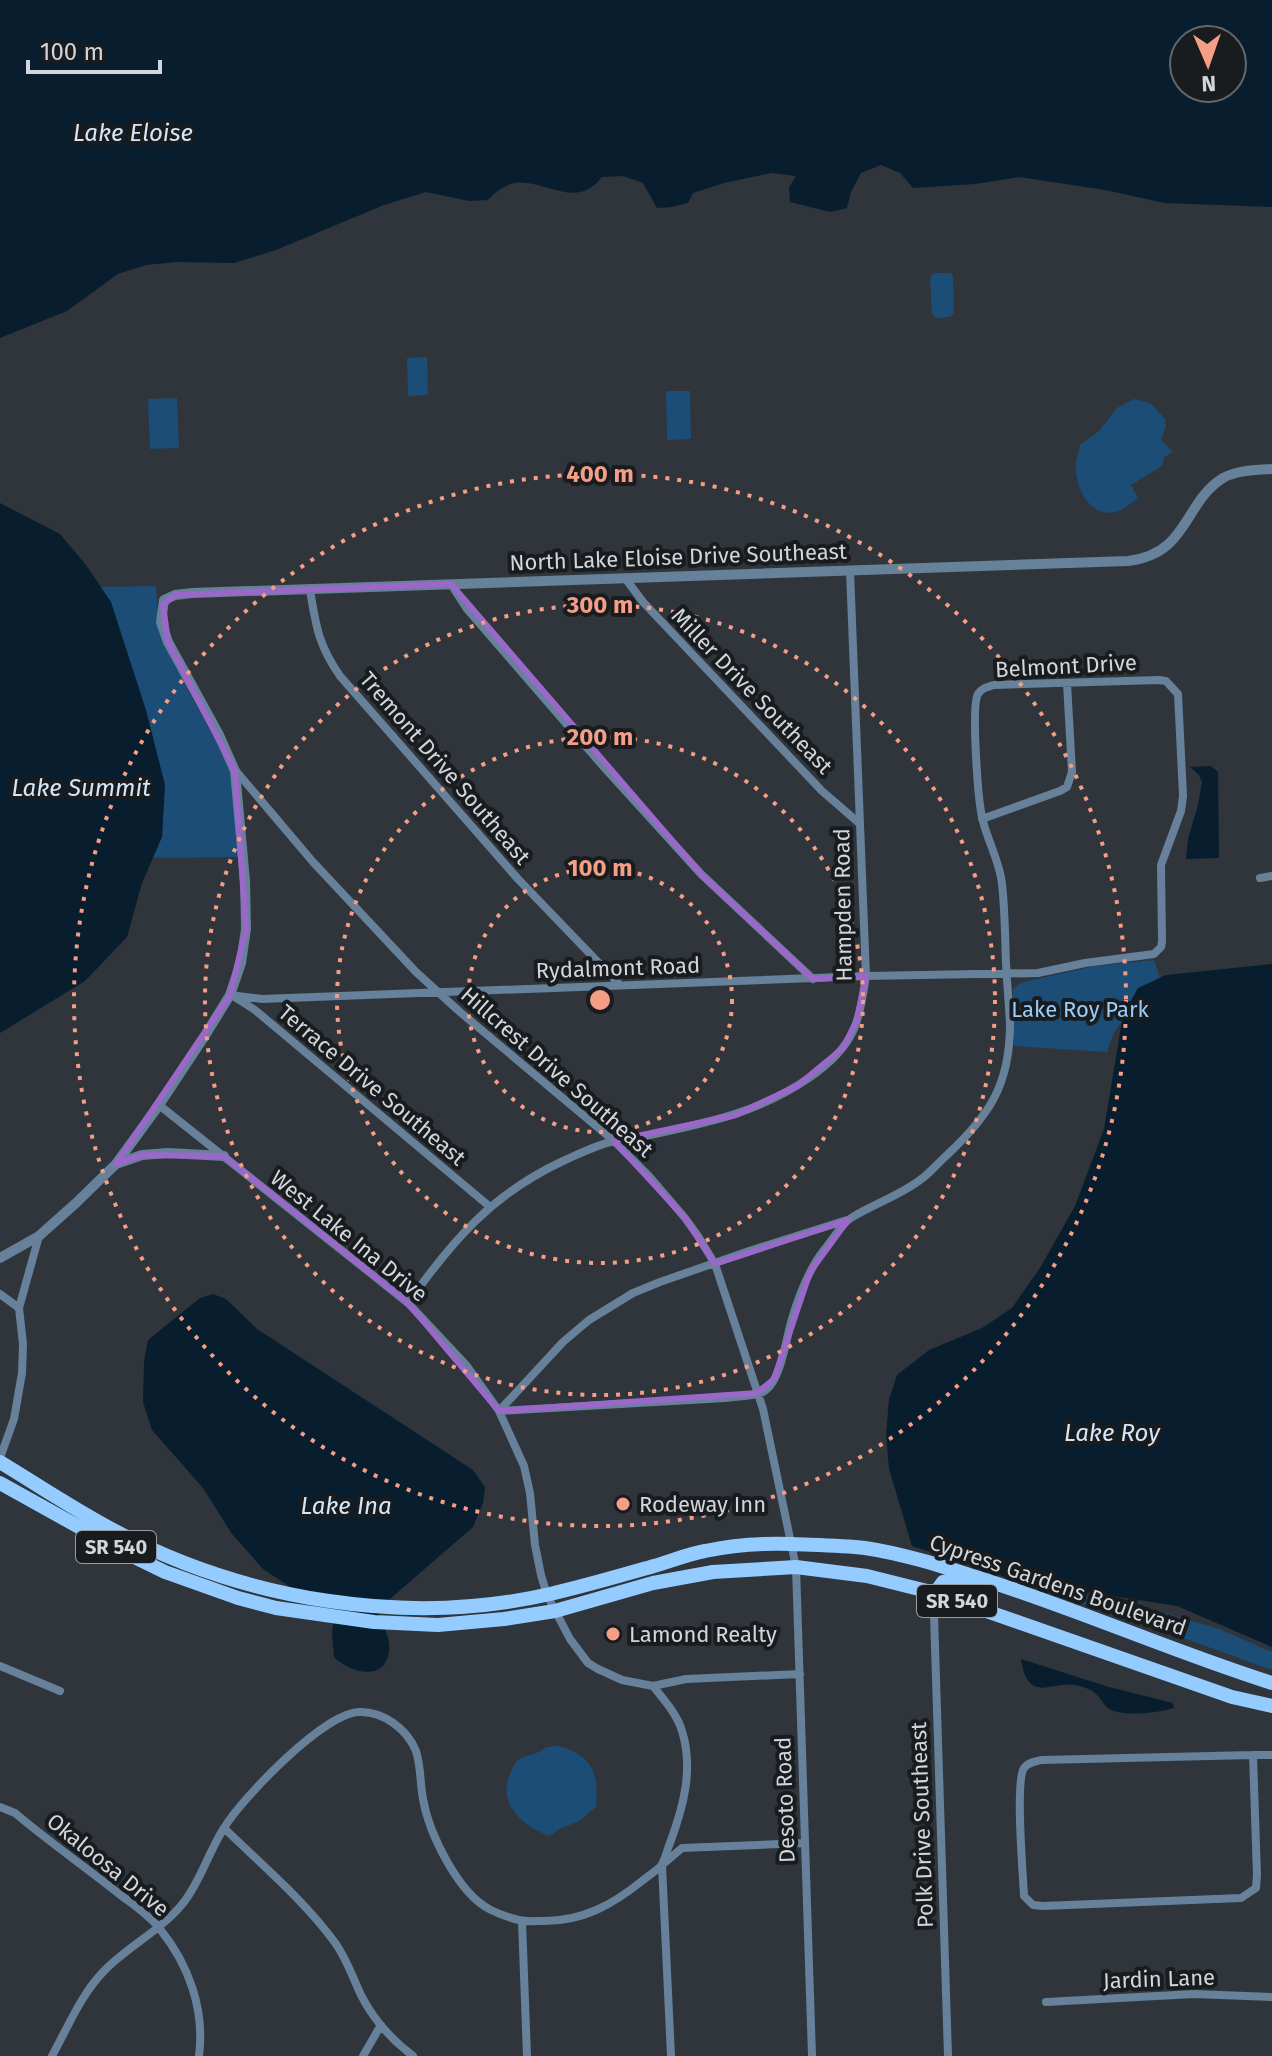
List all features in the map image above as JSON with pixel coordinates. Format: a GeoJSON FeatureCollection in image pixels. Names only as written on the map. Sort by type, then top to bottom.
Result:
{"type":"FeatureCollection","features":[{"type":"Feature","properties":{"kind":"main road","name":"Cypress Gardens Boulevard"},"geometry":{"type":"LineString","coordinates":[[0,1460],[115,1531],[169,1556],[241,1582],[314,1599],[370,1605],[467,1606],[547,1595],[703,1551],[748,1545],[791,1544],[866,1548],[917,1559],[1000,1585],[1272,1683]]}},
{"type":"Feature","properties":{"kind":"main road","name":"SR 540"},"geometry":{"type":"LineString","coordinates":[[0,1483],[165,1572],[276,1608],[374,1622],[438,1625],[555,1611],[653,1583],[713,1572],[796,1567],[867,1576],[935,1593],[1232,1697],[1272,1706]]}},
{"type":"Feature","properties":{"kind":"main road"},"geometry":{"type":"LineString","coordinates":[[935,1593],[943,1582],[961,1579],[1000,1585]]}},
{"type":"Feature","properties":{"kind":"street","name":"North Lake Eloise Drive Southeast"},"geometry":{"type":"LineString","coordinates":[[235,771],[168,642],[161,622],[164,600],[175,595],[1134,560],[1148,557],[1174,539],[1207,492],[1220,480],[1241,472],[1272,469]]}},
{"type":"Feature","properties":{"kind":"street","name":"Hampden Road"},"geometry":{"type":"LineString","coordinates":[[408,1303],[435,1264],[489,1206],[540,1173],[587,1150],[614,1141],[736,1115],[776,1099],[817,1073],[843,1048],[857,1020],[866,976],[850,571]]}},
{"type":"Feature","properties":{"kind":"street","name":"Miller Drive Southeast"},"geometry":{"type":"LineString","coordinates":[[625,578],[643,602],[822,791],[859,823]]}},
{"type":"Feature","properties":{"kind":"street"},"geometry":{"type":"LineString","coordinates":[[451,584],[467,609],[663,833],[701,874],[813,979]]}},
{"type":"Feature","properties":{"kind":"street","name":"Tremont Drive Southeast"},"geometry":{"type":"LineString","coordinates":[[310,590],[318,637],[340,676],[518,879],[620,985]]}},
{"type":"Feature","properties":{"kind":"street","name":"Belmont Drive"},"geometry":{"type":"LineString","coordinates":[[499,1411],[563,1342],[589,1320],[633,1293],[660,1282],[848,1220],[896,1195],[920,1180],[966,1137],[989,1108],[1007,1068],[1010,1020],[1002,884],[982,819],[979,790],[975,708],[982,690],[994,685],[1159,680],[1166,681],[1178,694],[1183,796],[1181,811],[1161,865],[1161,947],[1154,954],[1115,959]]}},
{"type":"Feature","properties":{"kind":"street"},"geometry":{"type":"LineString","coordinates":[[982,819],[1067,787],[1072,772],[1067,683]]}},
{"type":"Feature","properties":{"kind":"street"},"geometry":{"type":"LineString","coordinates":[[0,1258],[39,1236],[116,1164],[159,1105],[230,995],[241,963],[246,929],[235,771]]}},
{"type":"Feature","properties":{"kind":"street","name":"Hillcrest Drive Southeast"},"geometry":{"type":"LineString","coordinates":[[235,771],[313,862],[416,972],[614,1141],[657,1186],[698,1236],[715,1264],[765,1418],[791,1544]]}},
{"type":"Feature","properties":{"kind":"street"},"geometry":{"type":"LineString","coordinates":[[1260,878],[1272,876]]}},
{"type":"Feature","properties":{"kind":"street","name":"Rydalmont Road"},"geometry":{"type":"LineString","coordinates":[[230,995],[262,999],[866,976],[1006,975],[1038,973],[1115,959]]}},
{"type":"Feature","properties":{"kind":"street","name":"Terrace Drive Southeast"},"geometry":{"type":"LineString","coordinates":[[230,995],[255,1010],[489,1206]]}},
{"type":"Feature","properties":{"kind":"street","name":"West Lake Ina Drive"},"geometry":{"type":"LineString","coordinates":[[159,1105],[408,1303],[467,1366],[499,1411],[521,1459],[528,1479],[535,1545],[547,1595],[570,1639],[588,1663],[598,1669],[622,1680],[653,1686]]}},
{"type":"Feature","properties":{"kind":"street"},"geometry":{"type":"LineString","coordinates":[[116,1164],[142,1155],[168,1153],[224,1156]]}},
{"type":"Feature","properties":{"kind":"street"},"geometry":{"type":"LineString","coordinates":[[499,1411],[725,1398],[767,1390],[777,1370],[810,1272],[848,1220]]}},
{"type":"Feature","properties":{"kind":"street"},"geometry":{"type":"LineString","coordinates":[[0,1460],[14,1419],[21,1384],[23,1344],[19,1308],[39,1236]]}},
{"type":"Feature","properties":{"kind":"street"},"geometry":{"type":"LineString","coordinates":[[0,1294],[19,1308]]}},
{"type":"Feature","properties":{"kind":"street","name":"Desoto Road"},"geometry":{"type":"LineString","coordinates":[[791,1544],[796,1567],[812,2056]]}},
{"type":"Feature","properties":{"kind":"street","name":"Polk Drive Southeast"},"geometry":{"type":"LineString","coordinates":[[935,1593],[948,2056]]}},
{"type":"Feature","properties":{"kind":"street"},"geometry":{"type":"LineString","coordinates":[[0,1666],[60,1691]]}},
{"type":"Feature","properties":{"kind":"street"},"geometry":{"type":"LineString","coordinates":[[671,2056],[662,1865],[683,1802],[687,1782],[686,1754],[678,1721],[653,1686],[686,1679],[800,1674]]}},
{"type":"Feature","properties":{"kind":"street"},"geometry":{"type":"LineString","coordinates":[[52,2056],[87,1991],[105,1970],[186,1901],[224,1828],[240,1805],[286,1758],[346,1714],[375,1713],[401,1730],[415,1749],[427,1817],[461,1882],[489,1909],[522,1921],[558,1921],[598,1911],[625,1894],[682,1848],[804,1843]]}},
{"type":"Feature","properties":{"kind":"street"},"geometry":{"type":"LineString","coordinates":[[1253,1755],[1257,1875],[1256,1888],[1249,1894],[1241,1898],[1043,1906],[1033,1905],[1024,1896],[1019,1788],[1023,1770],[1028,1764],[1041,1760],[1253,1755],[1272,1755]]}},
{"type":"Feature","properties":{"kind":"street","name":"Okaloosa Drive"},"geometry":{"type":"LineString","coordinates":[[0,1807],[15,1813],[158,1926],[178,1954],[191,1981],[198,2008],[199,2056]]}},
{"type":"Feature","properties":{"kind":"street"},"geometry":{"type":"LineString","coordinates":[[224,1828],[274,1876],[334,1942],[361,1995],[381,2025],[413,2056]]}},
{"type":"Feature","properties":{"kind":"street"},"geometry":{"type":"LineString","coordinates":[[522,1921],[527,2056]]}},
{"type":"Feature","properties":{"kind":"street","name":"Jardin Lane"},"geometry":{"type":"LineString","coordinates":[[1046,2002],[1194,1994],[1272,1997]]}},
{"type":"Feature","properties":{"kind":"street"},"geometry":{"type":"LineString","coordinates":[[363,2056],[381,2025]]}},
{"type":"Feature","properties":{"kind":"highlighted area"},"geometry":{"type":"Polygon","coordinates":[[[451,584],[701,874],[813,979],[866,976],[857,1020],[843,1048],[797,1086],[736,1115],[614,1141],[685,1218],[715,1264],[848,1220],[810,1272],[774,1379],[757,1393],[499,1411],[408,1303],[224,1156],[142,1155],[116,1164],[230,995],[246,929],[235,771],[168,642],[163,605],[175,595],[451,584]]]}},
{"type":"Feature","properties":{"kind":"green space"},"geometry":{"type":"Polygon","coordinates":[[[934,273],[953,275],[954,313],[950,317],[936,318],[932,314],[930,278],[934,273]]]}},
{"type":"Feature","properties":{"kind":"green space"},"geometry":{"type":"Polygon","coordinates":[[[427,357],[428,395],[408,396],[407,358],[427,357]]]}},
{"type":"Feature","properties":{"kind":"green space"},"geometry":{"type":"Polygon","coordinates":[[[666,391],[690,391],[691,439],[667,440],[666,391]]]}},
{"type":"Feature","properties":{"kind":"green space"},"geometry":{"type":"Polygon","coordinates":[[[177,398],[179,448],[150,449],[148,399],[177,398]]]}},
{"type":"Feature","properties":{"kind":"green space"},"geometry":{"type":"Polygon","coordinates":[[[1134,399],[1150,403],[1165,419],[1166,427],[1161,440],[1173,452],[1164,457],[1162,466],[1131,485],[1138,498],[1125,508],[1110,513],[1094,508],[1080,489],[1076,465],[1080,445],[1098,432],[1117,408],[1134,399]]]}},
{"type":"Feature","properties":{"kind":"green space"},"geometry":{"type":"Polygon","coordinates":[[[156,586],[158,622],[164,643],[225,755],[232,777],[239,857],[149,858],[99,587],[156,586]]]}},
{"type":"Feature","properties":{"kind":"green space","name":"Lake Roy Park"},"geometry":{"type":"Polygon","coordinates":[[[1154,960],[1164,989],[1122,1022],[1107,1052],[1014,1046],[1013,989],[1020,983],[1095,966],[1154,960]]]}},
{"type":"Feature","properties":{"kind":"green space"},"geometry":{"type":"Polygon","coordinates":[[[1039,1590],[1128,1602],[1219,1629],[1272,1652],[1272,1670],[1122,1616],[1039,1590]]]}},
{"type":"Feature","properties":{"kind":"green space"},"geometry":{"type":"Polygon","coordinates":[[[559,1746],[580,1755],[591,1768],[595,1776],[596,1807],[579,1821],[549,1836],[516,1815],[506,1789],[517,1761],[546,1747],[559,1746]]]}},
{"type":"Feature","properties":{"kind":"water","name":"Lake Eloise"},"geometry":{"type":"Polygon","coordinates":[[[0,0],[1272,0],[1272,207],[1165,203],[1019,177],[975,184],[913,188],[900,173],[881,165],[861,173],[847,208],[830,212],[790,202],[789,187],[796,176],[771,173],[693,193],[688,203],[657,208],[643,183],[623,176],[602,177],[585,191],[576,193],[515,183],[488,200],[469,201],[426,192],[234,263],[146,265],[118,274],[67,311],[0,338],[0,0]]]}},
{"type":"Feature","properties":{"kind":"water","name":"Lake Summit"},"geometry":{"type":"Polygon","coordinates":[[[0,503],[60,534],[111,602],[146,710],[165,785],[162,837],[142,883],[127,937],[85,981],[0,1033],[0,503]]]}},
{"type":"Feature","properties":{"kind":"water"},"geometry":{"type":"Polygon","coordinates":[[[1211,766],[1218,772],[1219,858],[1186,859],[1202,782],[1190,767],[1211,766]]]}},
{"type":"Feature","properties":{"kind":"water","name":"Lake Roy"},"geometry":{"type":"Polygon","coordinates":[[[1272,964],[1272,1647],[1177,1606],[1016,1581],[912,1546],[889,1469],[886,1434],[889,1400],[897,1375],[929,1350],[982,1328],[1012,1308],[1040,1268],[1075,1206],[1104,1129],[1123,1015],[1138,988],[1166,975],[1272,964]]]}},
{"type":"Feature","properties":{"kind":"water","name":"Lake Ina"},"geometry":{"type":"Polygon","coordinates":[[[213,1294],[226,1299],[257,1329],[473,1470],[485,1487],[483,1503],[473,1527],[383,1605],[379,1616],[388,1638],[389,1652],[380,1668],[365,1672],[348,1667],[334,1657],[334,1616],[263,1569],[232,1534],[203,1488],[152,1430],[143,1402],[148,1340],[200,1298],[213,1294]]]}},
{"type":"Feature","properties":{"kind":"water"},"geometry":{"type":"Polygon","coordinates":[[[1021,1659],[1109,1687],[1173,1703],[1174,1708],[1149,1713],[1120,1712],[1107,1707],[1095,1693],[1083,1687],[1036,1687],[1025,1674],[1021,1659]]]}},
{"type":"Feature","properties":{"kind":"place","name":"Rodeway Inn"},"geometry":{"type":"Point","coordinates":[623,1504]}},
{"type":"Feature","properties":{"kind":"place","name":"Lamond Realty"},"geometry":{"type":"Point","coordinates":[613,1634]}}]}
